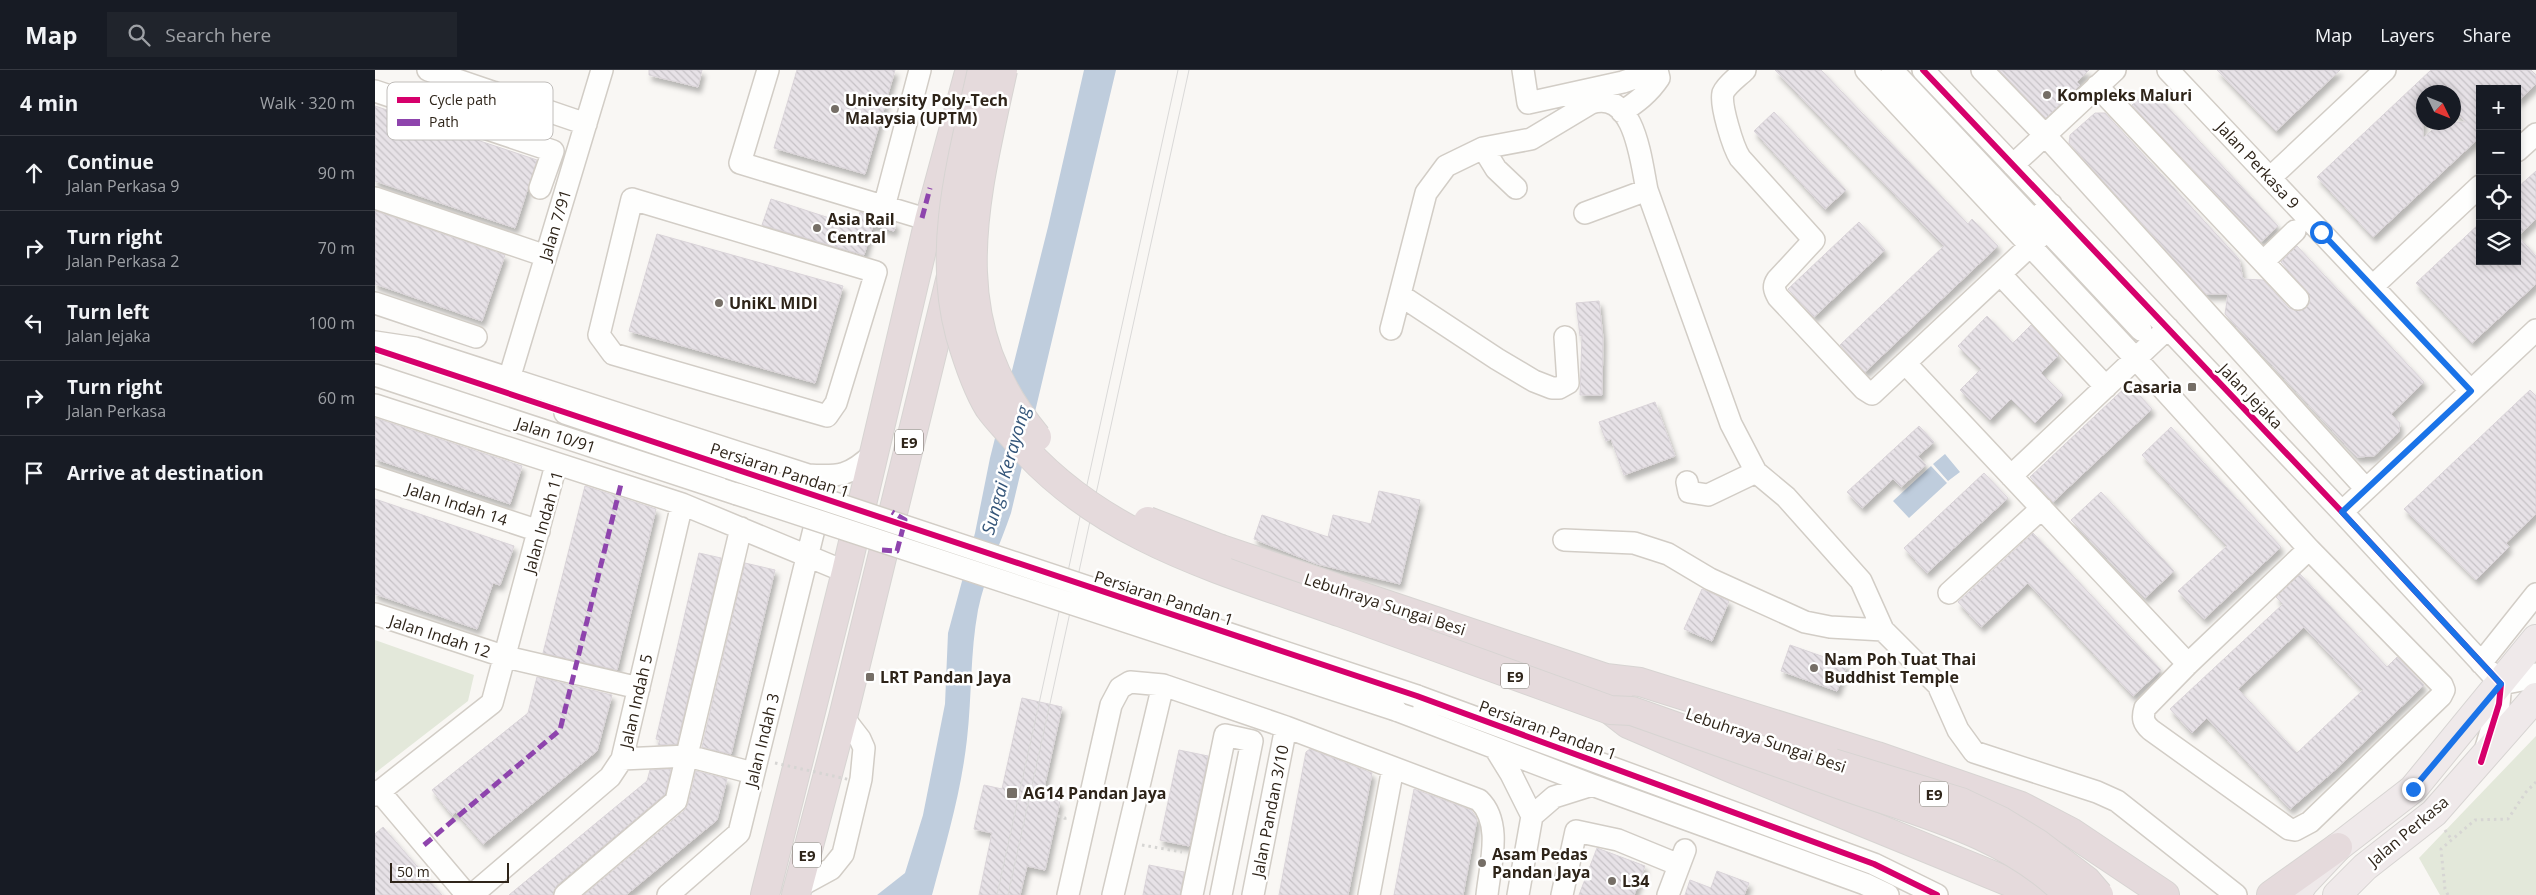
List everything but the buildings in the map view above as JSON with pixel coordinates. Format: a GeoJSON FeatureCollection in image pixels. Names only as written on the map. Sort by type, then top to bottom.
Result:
{"type":"FeatureCollection","features":[{"type":"Feature","properties":{"kind":"highway","name":"E9"},"geometry":{"type":"LineString","coordinates":[[765,895],[916,284],[929,220],[970,70]]}},
{"type":"Feature","properties":{"kind":"highway","name":"Lebuhraya Sungai Besi"},"geometry":{"type":"LineString","coordinates":[[982,70],[957,184],[952,222],[951,271],[953,298],[960,333],[973,373],[989,408],[1025,450],[1059,482],[1095,511],[1178,554],[1610,710],[1632,711],[1985,838],[2052,879],[2068,895]]}},
{"type":"Feature","properties":{"kind":"highway","name":"E9"},"geometry":{"type":"LineString","coordinates":[[797,891],[843,717],[928,362],[1003,70]]}},
{"type":"Feature","properties":{"kind":"highway","name":"Lebuhraya Sungai Besi"},"geometry":{"type":"LineString","coordinates":[[1003,70],[975,206],[971,279],[982,332],[1002,389],[1022,420],[1047,450],[1105,497],[1142,519],[1221,549],[1606,678],[1636,694],[1778,745],[1961,802],[2037,843],[2087,881],[2099,895]]}},
{"type":"Feature","properties":{"kind":"highway"},"geometry":{"type":"LineString","coordinates":[[1606,678],[1640,682],[1963,784],[2047,819],[2165,895]]}},
{"type":"Feature","properties":{"kind":"highway"},"geometry":{"type":"LineString","coordinates":[[1610,710],[1628,724],[1727,767],[2034,892],[2045,887],[2063,874],[2069,855],[2067,842],[2047,819]]}},
{"type":"Feature","properties":{"kind":"highway"},"geometry":{"type":"LineString","coordinates":[[2271,895],[2338,847]]}},
{"type":"Feature","properties":{"kind":"main road","name":"Jalan Perkasa"},"geometry":{"type":"LineString","coordinates":[[2296,895],[2338,847],[2413,789],[2536,639]]}},
{"type":"Feature","properties":{"kind":"main road","name":"Jalan Perkasa"},"geometry":{"type":"LineString","coordinates":[[2337,895],[2365,867],[2433,813],[2481,762],[2536,697]]}},
{"type":"Feature","properties":{"kind":"street"},"geometry":{"type":"LineString","coordinates":[[428,70],[463,82]]}},
{"type":"Feature","properties":{"kind":"street","name":"Jalan 7/91"},"geometry":{"type":"LineString","coordinates":[[509,379],[602,70]]}},
{"type":"Feature","properties":{"kind":"street"},"geometry":{"type":"LineString","coordinates":[[769,70],[740,163],[929,220]]}},
{"type":"Feature","properties":{"kind":"street"},"geometry":{"type":"LineString","coordinates":[[884,207],[920,70]]}},
{"type":"Feature","properties":{"kind":"street"},"geometry":{"type":"LineString","coordinates":[[1523,70],[1528,103],[1621,76],[1657,70],[1659,78],[1645,96],[1622,112]]}},
{"type":"Feature","properties":{"kind":"street"},"geometry":{"type":"LineString","coordinates":[[1745,70],[1727,86],[1723,95],[1734,148],[1740,158],[1814,240],[1777,280],[1774,285],[1777,297],[1863,389],[1872,394],[2030,246],[2053,217]]}},
{"type":"Feature","properties":{"kind":"street"},"geometry":{"type":"LineString","coordinates":[[1866,70],[2136,359],[2309,549],[2442,685],[2444,690],[2309,822],[2295,830],[2289,829],[2145,724],[2143,716],[2145,708],[2188,664],[2309,549]]}},
{"type":"Feature","properties":{"kind":"street"},"geometry":{"type":"LineString","coordinates":[[1892,70],[2034,221],[2053,217]]}},
{"type":"Feature","properties":{"kind":"street","name":"Jalan Jejaka"},"geometry":{"type":"LineString","coordinates":[[1923,70],[2013,165],[2053,217],[2168,328],[2501,684]]}},
{"type":"Feature","properties":{"kind":"street"},"geometry":{"type":"LineString","coordinates":[[1982,70],[2045,135],[2366,489]]}},
{"type":"Feature","properties":{"kind":"street"},"geometry":{"type":"LineString","coordinates":[[2013,165],[2115,70]]}},
{"type":"Feature","properties":{"kind":"street"},"geometry":{"type":"LineString","coordinates":[[2270,178],[2385,70]]}},
{"type":"Feature","properties":{"kind":"street","name":"Jalan Perkasa 9"},"geometry":{"type":"LineString","coordinates":[[2172,71],[2471,391]]}},
{"type":"Feature","properties":{"kind":"street"},"geometry":{"type":"LineString","coordinates":[[2097,86],[2298,299]]}},
{"type":"Feature","properties":{"kind":"street"},"geometry":{"type":"LineString","coordinates":[[375,91],[387,95]]}},
{"type":"Feature","properties":{"kind":"street"},"geometry":{"type":"LineString","coordinates":[[1391,329],[1426,193],[1446,166],[1483,148],[1531,139],[1599,100],[1610,103],[1622,112],[1633,126],[1647,190],[1731,424],[1757,472],[1786,497],[1861,581],[1883,630],[1938,684],[1958,730],[1974,752],[2097,792],[2117,801],[2236,895]]}},
{"type":"Feature","properties":{"kind":"street"},"geometry":{"type":"LineString","coordinates":[[553,113],[586,124]]}},
{"type":"Feature","properties":{"kind":"street"},"geometry":{"type":"LineString","coordinates":[[2521,147],[2536,134]]}},
{"type":"Feature","properties":{"kind":"street"},"geometry":{"type":"LineString","coordinates":[[521,140],[553,151],[543,180],[569,180]]}},
{"type":"Feature","properties":{"kind":"street"},"geometry":{"type":"LineString","coordinates":[[1483,148],[1496,169],[1516,188]]}},
{"type":"Feature","properties":{"kind":"street"},"geometry":{"type":"LineString","coordinates":[[1585,213],[1647,190]]}},
{"type":"Feature","properties":{"kind":"street"},"geometry":{"type":"LineString","coordinates":[[2373,286],[2476,190]]}},
{"type":"Feature","properties":{"kind":"street"},"geometry":{"type":"LineString","coordinates":[[375,198],[546,256]]}},
{"type":"Feature","properties":{"kind":"street"},"geometry":{"type":"LineString","coordinates":[[632,199],[876,272],[836,403],[827,416],[613,354],[599,335],[632,199]]}},
{"type":"Feature","properties":{"kind":"street"},"geometry":{"type":"LineString","coordinates":[[2053,217],[2141,330]]}},
{"type":"Feature","properties":{"kind":"street"},"geometry":{"type":"LineString","coordinates":[[2263,262],[2295,231]]}},
{"type":"Feature","properties":{"kind":"street"},"geometry":{"type":"LineString","coordinates":[[2000,274],[2106,387]]}},
{"type":"Feature","properties":{"kind":"street"},"geometry":{"type":"LineString","coordinates":[[1400,294],[1497,359],[1534,381],[1552,388],[1559,388],[1568,383],[1565,337]]}},
{"type":"Feature","properties":{"kind":"street"},"geometry":{"type":"LineString","coordinates":[[375,303],[476,337]]}},
{"type":"Feature","properties":{"kind":"street"},"geometry":{"type":"LineString","coordinates":[[415,348],[424,319]]}},
{"type":"Feature","properties":{"kind":"street"},"geometry":{"type":"LineString","coordinates":[[2011,476],[2168,328]]}},
{"type":"Feature","properties":{"kind":"street"},"geometry":{"type":"LineString","coordinates":[[2342,512],[2536,330]]}},
{"type":"Feature","properties":{"kind":"street"},"geometry":{"type":"LineString","coordinates":[[375,342],[415,348],[808,475],[844,474],[859,468],[873,454]]}},
{"type":"Feature","properties":{"kind":"street","name":"Persiaran Pandan 1"},"geometry":{"type":"LineString","coordinates":[[375,349],[1417,696],[1874,864],[1937,895]]}},
{"type":"Feature","properties":{"kind":"street"},"geometry":{"type":"LineString","coordinates":[[1905,362],[2188,664]]}},
{"type":"Feature","properties":{"kind":"street","name":"Jalan 10/91"},"geometry":{"type":"LineString","coordinates":[[375,375],[737,494]]}},
{"type":"Feature","properties":{"kind":"street"},"geometry":{"type":"LineString","coordinates":[[375,405],[556,465]]}},
{"type":"Feature","properties":{"kind":"street","name":"Jalan Indah 11"},"geometry":{"type":"LineString","coordinates":[[377,793],[492,703],[556,465],[683,504],[846,572]]}},
{"type":"Feature","properties":{"kind":"street"},"geometry":{"type":"LineString","coordinates":[[1687,482],[1689,492],[1708,495],[1757,472]]}},
{"type":"Feature","properties":{"kind":"street","name":"Jalan Indah 3"},"geometry":{"type":"LineString","coordinates":[[668,895],[739,833],[819,509],[817,488],[808,475]]}},
{"type":"Feature","properties":{"kind":"street","name":"Jalan Indah 14"},"geometry":{"type":"LineString","coordinates":[[375,477],[539,531]]}},
{"type":"Feature","properties":{"kind":"street","name":"Persiaran Pandan 1"},"geometry":{"type":"LineString","coordinates":[[737,494],[1396,710],[1592,785],[1865,884],[1888,895]]}},
{"type":"Feature","properties":{"kind":"street","name":"Jalan Indah 5"},"geometry":{"type":"LineString","coordinates":[[472,895],[610,777],[623,759],[683,504]]}},
{"type":"Feature","properties":{"kind":"street"},"geometry":{"type":"LineString","coordinates":[[1949,593],[2042,508]]}},
{"type":"Feature","properties":{"kind":"street"},"geometry":{"type":"LineString","coordinates":[[565,895],[676,801],[741,528]]}},
{"type":"Feature","properties":{"kind":"street"},"geometry":{"type":"LineString","coordinates":[[1565,540],[1634,543],[1668,554],[1710,579],[1805,622],[1830,628],[1883,630]]}},
{"type":"Feature","properties":{"kind":"street"},"geometry":{"type":"LineString","coordinates":[[2481,663],[2536,594]]}},
{"type":"Feature","properties":{"kind":"street","name":"Jalan Indah 12"},"geometry":{"type":"LineString","coordinates":[[375,614],[505,657],[639,688]]}},
{"type":"Feature","properties":{"kind":"street"},"geometry":{"type":"LineString","coordinates":[[2481,762],[2498,710],[2501,684],[2527,679],[2536,674]]}},
{"type":"Feature","properties":{"kind":"street"},"geometry":{"type":"LineString","coordinates":[[1068,895],[1111,705],[1121,688],[1130,682],[1163,685],[1286,727],[1479,800],[1486,807],[1493,831],[1487,895]]}},
{"type":"Feature","properties":{"kind":"street"},"geometry":{"type":"LineString","coordinates":[[1113,895],[1163,685]]}},
{"type":"Feature","properties":{"kind":"street","name":"Jalan Pandan 3/10"},"geometry":{"type":"LineString","coordinates":[[1253,895],[1286,727]]}},
{"type":"Feature","properties":{"kind":"street"},"geometry":{"type":"LineString","coordinates":[[1192,895],[1225,735],[1252,741],[1221,895]]}},
{"type":"Feature","properties":{"kind":"street"},"geometry":{"type":"LineString","coordinates":[[1495,748],[1511,774],[1532,816],[1519,895]]}},
{"type":"Feature","properties":{"kind":"street"},"geometry":{"type":"LineString","coordinates":[[623,759],[688,756],[753,773]]}},
{"type":"Feature","properties":{"kind":"street"},"geometry":{"type":"LineString","coordinates":[[1369,895],[1393,768]]}},
{"type":"Feature","properties":{"kind":"street"},"geometry":{"type":"LineString","coordinates":[[1532,816],[1554,797],[1592,785]]}},
{"type":"Feature","properties":{"kind":"street"},"geometry":{"type":"LineString","coordinates":[[377,793],[467,895]]}},
{"type":"Feature","properties":{"kind":"street"},"geometry":{"type":"LineString","coordinates":[[1562,895],[1575,831],[1618,840],[1682,858],[1668,895]]}},
{"type":"Feature","properties":{"kind":"path"},"geometry":{"type":"LineString","coordinates":[[775,763],[851,780]]}},
{"type":"Feature","properties":{"kind":"path"},"geometry":{"type":"LineString","coordinates":[[2448,895],[2445,889],[2441,849],[2475,820],[2508,818],[2526,792],[2536,782]]}},
{"type":"Feature","properties":{"kind":"shaded area"},"geometry":{"type":"Polygon","coordinates":[[[375,640],[474,675],[468,701],[375,773],[375,640]]]}},
{"type":"Feature","properties":{"kind":"shaded area"},"geometry":{"type":"Polygon","coordinates":[[[2536,736],[2536,895],[2440,895],[2419,858],[2536,736]]]}},
{"type":"Feature","properties":{"kind":"water","name":"Sungai Kerayong"},"geometry":{"type":"Polygon","coordinates":[[[1084,70],[1116,70],[1011,513],[989,573],[978,610],[967,739],[953,818],[932,895],[877,895],[905,873],[923,815],[945,704],[948,633],[975,533],[990,458],[1048,227],[1084,70]]]}},
{"type":"Feature","properties":{"kind":"water"},"geometry":{"type":"Polygon","coordinates":[[[1945,454],[1960,472],[1948,481],[1933,464],[1945,454]]]}},
{"type":"Feature","properties":{"kind":"water"},"geometry":{"type":"Polygon","coordinates":[[[1931,466],[1947,483],[1909,518],[1893,501],[1931,466]]]}},
{"type":"Feature","properties":{"kind":"tram line"},"geometry":{"type":"LineString","coordinates":[[997,895],[1178,70]]}},
{"type":"Feature","properties":{"kind":"tram line"},"geometry":{"type":"LineString","coordinates":[[1008,895],[1189,70]]}},
{"type":"Feature","properties":{"kind":"marked path"},"geometry":{"type":"LineString","coordinates":[[922,218],[930,188]]}},
{"type":"Feature","properties":{"kind":"marked path"},"geometry":{"type":"LineString","coordinates":[[424,845],[560,730],[621,484]]}},
{"type":"Feature","properties":{"kind":"marked path"},"geometry":{"type":"LineString","coordinates":[[882,550],[897,551],[905,520],[892,512]]}},
{"type":"Feature","properties":{"kind":"cycle path"},"geometry":{"type":"LineString","coordinates":[[1923,70],[2342,512],[2501,684],[2499,704],[2481,762]]}},
{"type":"Feature","properties":{"kind":"cycle path"},"geometry":{"type":"LineString","coordinates":[[375,349],[1417,696],[1874,864],[1937,895]]}},
{"type":"Feature","properties":{"kind":"place","name":"Kompleks Maluri"},"geometry":{"type":"Point","coordinates":[2047,95]}},
{"type":"Feature","properties":{"kind":"place","name":"University Poly-Tech Malaysia (UPTM)"},"geometry":{"type":"Point","coordinates":[835,109]}},
{"type":"Feature","properties":{"kind":"place","name":"Asia Rail Central"},"geometry":{"type":"Point","coordinates":[817,228]}},
{"type":"Feature","properties":{"kind":"place","name":"UniKL MIDI"},"geometry":{"type":"Point","coordinates":[719,303]}},
{"type":"Feature","properties":{"kind":"place","name":"Casaria"},"geometry":{"type":"Point","coordinates":[2192,387]}},
{"type":"Feature","properties":{"kind":"place","name":"Nam Poh Tuat Thai Buddhist Temple"},"geometry":{"type":"Point","coordinates":[1814,668]}},
{"type":"Feature","properties":{"kind":"place","name":"LRT Pandan Jaya"},"geometry":{"type":"Point","coordinates":[870,677]}},
{"type":"Feature","properties":{"kind":"place","name":"AG14 Pandan Jaya"},"geometry":{"type":"Point","coordinates":[1012,793]}},
{"type":"Feature","properties":{"kind":"place","name":"Asam Pedas Pandan Jaya"},"geometry":{"type":"Point","coordinates":[1482,863]}},
{"type":"Feature","properties":{"kind":"place","name":"L34"},"geometry":{"type":"Point","coordinates":[1612,881]}},
{"type":"Feature","properties":{"kind":"route"},"geometry":{"type":"LineString","coordinates":[[2321,232],[2471,391],[2342,512],[2501,684],[2413,789]]}}]}
